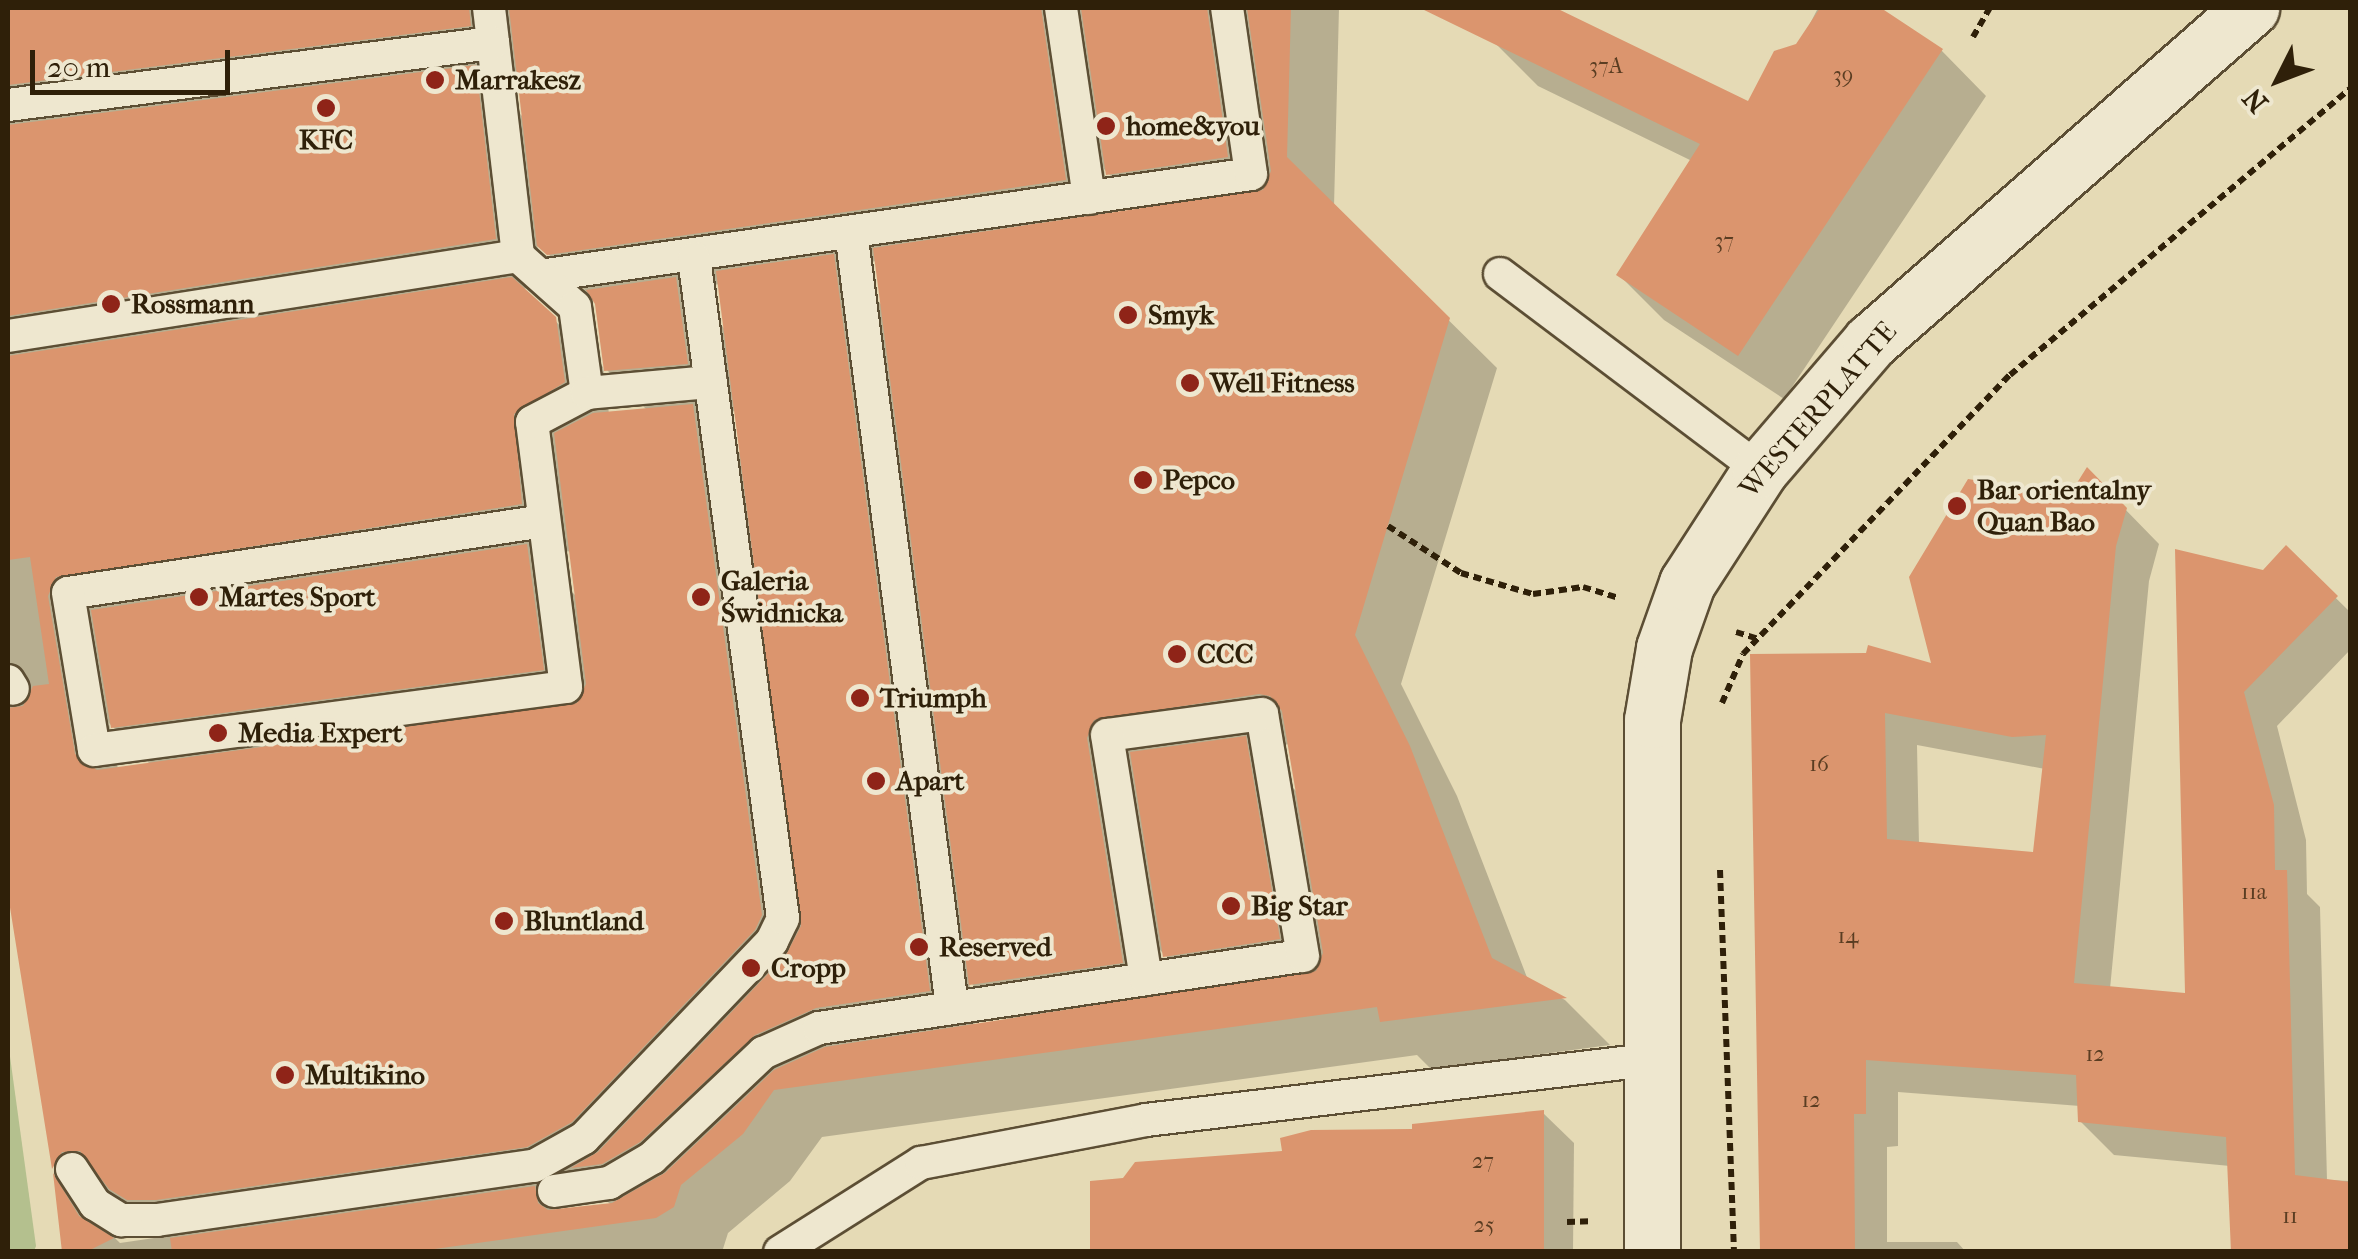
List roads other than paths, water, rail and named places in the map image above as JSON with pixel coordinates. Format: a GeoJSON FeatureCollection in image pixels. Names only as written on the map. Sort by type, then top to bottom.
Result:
{"type":"FeatureCollection","features":[{"type":"Feature","properties":{"kind":"street","name":"WESTERPLATTE"},"geometry":{"type":"LineString","coordinates":[[1652,1252],[1648,1060],[1652,720],[1664,648],[1687,583],[1760,470],[1870,342],[2251,8]]}},
{"type":"Feature","properties":{"kind":"lane"},"geometry":{"type":"LineString","coordinates":[[489,8],[518,256]]}},
{"type":"Feature","properties":{"kind":"lane"},"geometry":{"type":"LineString","coordinates":[[1061,8],[1090,198]]}},
{"type":"Feature","properties":{"kind":"lane"},"geometry":{"type":"LineString","coordinates":[[547,275],[694,258],[1251,174],[1227,8]]}},
{"type":"Feature","properties":{"kind":"lane"},"geometry":{"type":"LineString","coordinates":[[8,105],[493,43]]}},
{"type":"Feature","properties":{"kind":"lane"},"geometry":{"type":"LineString","coordinates":[[851,232],[952,1007]]}},
{"type":"Feature","properties":{"kind":"lane"},"geometry":{"type":"LineString","coordinates":[[8,336],[518,256],[547,275],[576,307],[587,393]]}},
{"type":"Feature","properties":{"kind":"lane"},"geometry":{"type":"LineString","coordinates":[[72,1169],[95,1204],[121,1220],[157,1220],[534,1166],[584,1138],[772,942],[783,918],[694,258]]}},
{"type":"Feature","properties":{"kind":"lane"},"geometry":{"type":"LineString","coordinates":[[1500,274],[1760,470]]}},
{"type":"Feature","properties":{"kind":"lane"},"geometry":{"type":"LineString","coordinates":[[544,521],[68,593],[94,750],[566,687],[532,422],[587,393],[711,382]]}},
{"type":"Feature","properties":{"kind":"lane"},"geometry":{"type":"LineString","coordinates":[[554,1191],[609,1182],[652,1158],[763,1053],[819,1028],[1303,956],[1262,714],[1106,735],[1146,978]]}},
{"type":"Feature","properties":{"kind":"lane"},"geometry":{"type":"LineString","coordinates":[[780,1252],[921,1163],[1146,1120],[1648,1060]]}},
{"type":"Feature","properties":{"kind":"place","name":"Marrakesz"},"geometry":{"type":"Point","coordinates":[435,80]}},
{"type":"Feature","properties":{"kind":"place","name":"KFC"},"geometry":{"type":"Point","coordinates":[326,108]}},
{"type":"Feature","properties":{"kind":"place","name":"home&you"},"geometry":{"type":"Point","coordinates":[1106,126]}},
{"type":"Feature","properties":{"kind":"place","name":"Rossmann"},"geometry":{"type":"Point","coordinates":[111,304]}},
{"type":"Feature","properties":{"kind":"place","name":"Smyk"},"geometry":{"type":"Point","coordinates":[1128,315]}},
{"type":"Feature","properties":{"kind":"place","name":"Well Fitness"},"geometry":{"type":"Point","coordinates":[1190,383]}},
{"type":"Feature","properties":{"kind":"place","name":"Pepco"},"geometry":{"type":"Point","coordinates":[1143,480]}},
{"type":"Feature","properties":{"kind":"place","name":"Bar orientalny Quan Bao"},"geometry":{"type":"Point","coordinates":[1957,506]}},
{"type":"Feature","properties":{"kind":"place","name":"Martes Sport"},"geometry":{"type":"Point","coordinates":[199,597]}},
{"type":"Feature","properties":{"kind":"place","name":"Galeria Świdnicka"},"geometry":{"type":"Point","coordinates":[701,597]}},
{"type":"Feature","properties":{"kind":"place","name":"CCC"},"geometry":{"type":"Point","coordinates":[1177,654]}},
{"type":"Feature","properties":{"kind":"place","name":"Triumph"},"geometry":{"type":"Point","coordinates":[860,698]}},
{"type":"Feature","properties":{"kind":"place","name":"Media Expert"},"geometry":{"type":"Point","coordinates":[218,733]}},
{"type":"Feature","properties":{"kind":"place","name":"Apart"},"geometry":{"type":"Point","coordinates":[876,781]}},
{"type":"Feature","properties":{"kind":"place","name":"Big Star"},"geometry":{"type":"Point","coordinates":[1231,906]}},
{"type":"Feature","properties":{"kind":"place","name":"Bluntland"},"geometry":{"type":"Point","coordinates":[504,921]}},
{"type":"Feature","properties":{"kind":"place","name":"Reserved"},"geometry":{"type":"Point","coordinates":[919,947]}},
{"type":"Feature","properties":{"kind":"place","name":"Cropp"},"geometry":{"type":"Point","coordinates":[751,968]}},
{"type":"Feature","properties":{"kind":"place","name":"Multikino"},"geometry":{"type":"Point","coordinates":[285,1075]}}]}
